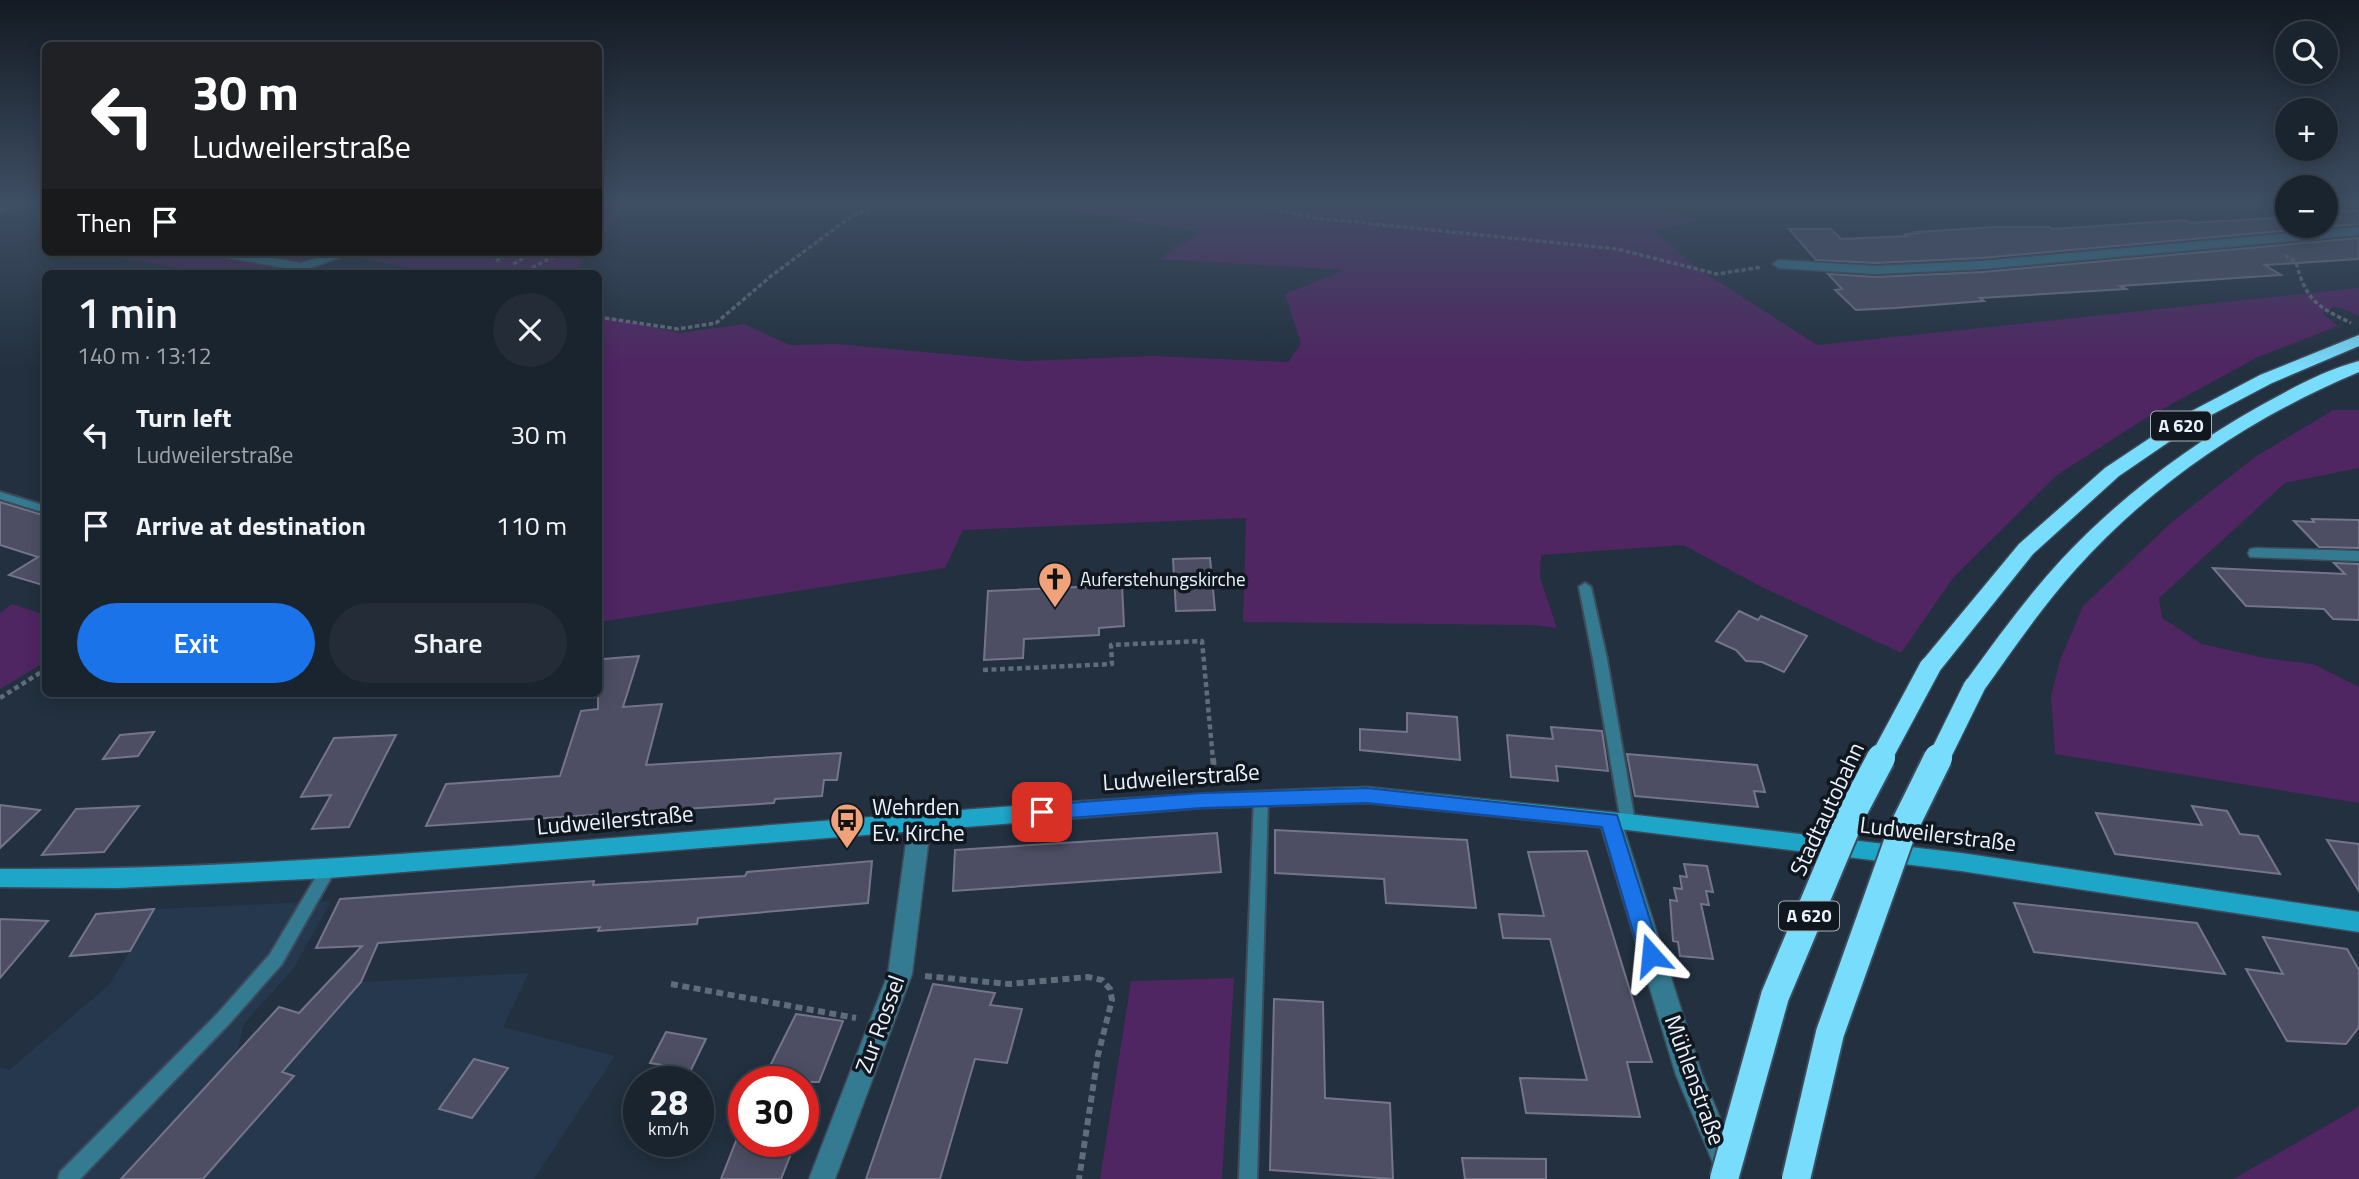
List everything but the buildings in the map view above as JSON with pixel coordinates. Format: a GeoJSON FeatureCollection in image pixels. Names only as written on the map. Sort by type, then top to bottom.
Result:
{"type":"FeatureCollection","features":[{"type":"Feature","properties":{"kind":"highway","name":"Stadtautobahn"},"geometry":{"type":"LineString","coordinates":[[1724,1179],[1775,996],[1852,813],[1930,667],[2026,549],[2112,472],[2204,411],[2354,332]]}},
{"type":"Feature","properties":{"kind":"highway","name":"A 620"},"geometry":{"type":"LineString","coordinates":[[1796,1179],[1830,1033],[1902,831],[1974,687],[2068,564],[2146,489],[2228,433],[2300,393],[2359,366]]}},
{"type":"Feature","properties":{"kind":"main road","name":"Ludweilerstraße"},"geometry":{"type":"LineString","coordinates":[[0,878],[118,879],[328,869],[920,821],[1217,800],[1367,795],[1619,821],[1961,863],[2359,922]]}},
{"type":"Feature","properties":{"kind":"street"},"geometry":{"type":"LineString","coordinates":[[257,259],[302,267],[327,259]]}},
{"type":"Feature","properties":{"kind":"street"},"geometry":{"type":"LineString","coordinates":[[1779,264],[1876,270],[2049,259]]}},
{"type":"Feature","properties":{"kind":"street"},"geometry":{"type":"LineString","coordinates":[[2256,553],[2359,556]]}},
{"type":"Feature","properties":{"kind":"street","name":"Zur Rossel"},"geometry":{"type":"LineString","coordinates":[[822,1179],[900,974],[920,821]]}},
{"type":"Feature","properties":{"kind":"street","name":"Mühlenstraße"},"geometry":{"type":"LineString","coordinates":[[1619,821],[1620,859],[1689,1075],[1732,1179]]}},
{"type":"Feature","properties":{"kind":"lane"},"geometry":{"type":"LineString","coordinates":[[0,495],[42,509]]}},
{"type":"Feature","properties":{"kind":"lane"},"geometry":{"type":"LineString","coordinates":[[1585,587],[1600,659],[1619,821]]}},
{"type":"Feature","properties":{"kind":"lane"},"geometry":{"type":"LineString","coordinates":[[1248,1179],[1261,798]]}},
{"type":"Feature","properties":{"kind":"lane"},"geometry":{"type":"LineString","coordinates":[[67,1179],[224,1018],[276,959],[328,869]]}},
{"type":"Feature","properties":{"kind":"path"},"geometry":{"type":"LineString","coordinates":[[496,261],[500,259]]}},
{"type":"Feature","properties":{"kind":"path"},"geometry":{"type":"LineString","coordinates":[[513,264],[522,259]]}},
{"type":"Feature","properties":{"kind":"path"},"geometry":{"type":"LineString","coordinates":[[532,268],[549,259]]}},
{"type":"Feature","properties":{"kind":"path"},"geometry":{"type":"LineString","coordinates":[[602,318],[678,329],[716,323],[794,259]]}},
{"type":"Feature","properties":{"kind":"path"},"geometry":{"type":"LineString","coordinates":[[1657,259],[1717,274],[1779,264]]}},
{"type":"Feature","properties":{"kind":"path"},"geometry":{"type":"LineString","coordinates":[[2291,259],[2296,262],[2299,280],[2304,289],[2354,332]]}},
{"type":"Feature","properties":{"kind":"path"},"geometry":{"type":"LineString","coordinates":[[983,670],[1112,664],[1111,645],[1202,640],[1217,800]]}},
{"type":"Feature","properties":{"kind":"path"},"geometry":{"type":"LineString","coordinates":[[0,698],[42,672]]}},
{"type":"Feature","properties":{"kind":"path"},"geometry":{"type":"LineString","coordinates":[[900,974],[1009,984],[1088,976],[1102,980],[1110,989],[1112,1000],[1098,1055],[1079,1179]]}},
{"type":"Feature","properties":{"kind":"path"},"geometry":{"type":"LineString","coordinates":[[671,984],[881,1023]]}},
{"type":"Feature","properties":{"kind":"shaded area"},"geometry":{"type":"Polygon","coordinates":[[[124,259],[335,259],[304,270],[192,270],[124,259]]]}},
{"type":"Feature","properties":{"kind":"shaded area"},"geometry":{"type":"Polygon","coordinates":[[[365,259],[585,259],[576,270],[418,270],[365,259]]]}},
{"type":"Feature","properties":{"kind":"shaded area"},"geometry":{"type":"Polygon","coordinates":[[[1159,259],[1687,259],[1817,345],[2359,288],[2359,316],[2336,306],[2322,313],[2338,326],[2258,357],[2146,418],[2057,475],[1953,578],[1901,653],[1762,587],[1683,545],[1541,555],[1540,578],[1557,628],[1533,625],[1243,622],[1246,518],[963,530],[945,568],[602,622],[602,316],[680,333],[744,324],[790,345],[837,344],[1024,361],[1153,356],[1288,362],[1301,344],[1285,294],[1344,270],[1159,259]]]}},
{"type":"Feature","properties":{"kind":"shaded area"},"geometry":{"type":"Polygon","coordinates":[[[2333,410],[2359,410],[2359,468],[2285,483],[2159,598],[2162,618],[2202,644],[2265,658],[2313,664],[2359,687],[2359,803],[2055,754],[2051,696],[2060,660],[2083,606],[2173,521],[2255,457],[2333,410]]]}},
{"type":"Feature","properties":{"kind":"shaded area"},"geometry":{"type":"Polygon","coordinates":[[[12,604],[42,614],[42,664],[0,689],[0,613],[12,604]]]}},
{"type":"Feature","properties":{"kind":"shaded area"},"geometry":{"type":"Polygon","coordinates":[[[331,901],[294,968],[244,1024],[236,1056],[282,1072],[361,982],[529,973],[503,1027],[615,1056],[534,1179],[0,1179],[0,1067],[9,1070],[110,984],[154,909],[331,901]]]}},
{"type":"Feature","properties":{"kind":"shaded area"},"geometry":{"type":"Polygon","coordinates":[[[1234,978],[1222,1179],[1100,1179],[1131,981],[1234,978]]]}},
{"type":"Feature","properties":{"kind":"shaded area"},"geometry":{"type":"Polygon","coordinates":[[[2359,1105],[2359,1179],[2233,1179],[2354,1110],[2359,1105]]]}},
{"type":"Feature","properties":{"kind":"place","name":"Auferstehungskirche"},"geometry":{"type":"Point","coordinates":[1055,609]}},
{"type":"Feature","properties":{"kind":"place","name":"Wehrden Ev. Kirche"},"geometry":{"type":"Point","coordinates":[847,850]}},
{"type":"Feature","properties":{"kind":"route"},"geometry":{"type":"LineString","coordinates":[[1042,812],[1202,800],[1367,795],[1610,820],[1651,955]]}}]}
